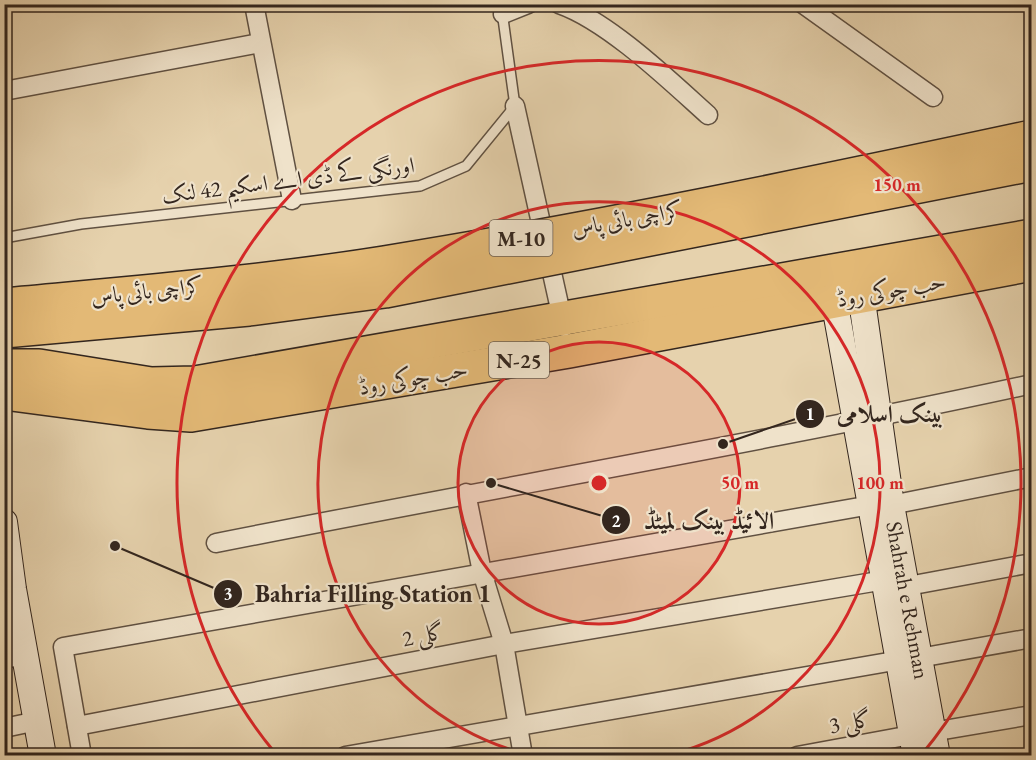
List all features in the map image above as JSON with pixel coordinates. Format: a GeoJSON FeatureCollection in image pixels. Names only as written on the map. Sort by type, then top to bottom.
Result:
{"type":"FeatureCollection","features":[{"type":"Feature","properties":{"kind":"highway","name":"کراچی بائی پاس"},"geometry":{"type":"LineString","coordinates":[[4,305],[250,281],[384,262],[676,210],[1032,137]]}},
{"type":"Feature","properties":{"kind":"highway","name":"کراچی بائی پاس"},"geometry":{"type":"LineString","coordinates":[[4,332],[249,309],[385,291],[1032,164]]}},
{"type":"Feature","properties":{"kind":"highway"},"geometry":{"type":"LineString","coordinates":[[4,366],[39,366],[151,384],[195,383],[562,319],[845,284],[1032,236]]}},
{"type":"Feature","properties":{"kind":"highway","name":"حب چوکی روڈ"},"geometry":{"type":"LineString","coordinates":[[4,393],[148,412],[191,415],[569,351],[845,284],[1032,264]]}},
{"type":"Feature","properties":{"kind":"main road","name":"Shahrah e Rehman"},"geometry":{"type":"LineString","coordinates":[[845,284],[880,417],[881,505]]}},
{"type":"Feature","properties":{"kind":"main road","name":"Shahrah e Rehman"},"geometry":{"type":"LineString","coordinates":[[845,284],[855,422],[881,505],[897,583],[924,744]]}},
{"type":"Feature","properties":{"kind":"main road"},"geometry":{"type":"LineString","coordinates":[[4,522],[15,657],[37,722],[43,756]]}},
{"type":"Feature","properties":{"kind":"street"},"geometry":{"type":"LineString","coordinates":[[254,4],[292,200]]}},
{"type":"Feature","properties":{"kind":"street"},"geometry":{"type":"LineString","coordinates":[[502,9],[528,4]]}},
{"type":"Feature","properties":{"kind":"street"},"geometry":{"type":"LineString","coordinates":[[559,4],[575,10],[651,63],[708,115]]}},
{"type":"Feature","properties":{"kind":"street"},"geometry":{"type":"LineString","coordinates":[[812,7],[933,97]]}},
{"type":"Feature","properties":{"kind":"street"},"geometry":{"type":"LineString","coordinates":[[4,91],[260,43]]}},
{"type":"Feature","properties":{"kind":"street"},"geometry":{"type":"LineString","coordinates":[[515,106],[569,351]]}},
{"type":"Feature","properties":{"kind":"street"},"geometry":{"type":"LineString","coordinates":[[216,543],[466,493],[855,422],[1032,384]]}},
{"type":"Feature","properties":{"kind":"street"},"geometry":{"type":"LineString","coordinates":[[82,756],[63,647],[1032,477]]}},
{"type":"Feature","properties":{"kind":"street"},"geometry":{"type":"LineString","coordinates":[[466,493],[482,572],[504,644],[523,756]]}},
{"type":"Feature","properties":{"kind":"street","name":"گلی 2"},"geometry":{"type":"LineString","coordinates":[[77,726],[504,644],[1032,563]]}},
{"type":"Feature","properties":{"kind":"street"},"geometry":{"type":"LineString","coordinates":[[345,756],[517,724],[1032,638]]}},
{"type":"Feature","properties":{"kind":"street","name":"گلی 3"},"geometry":{"type":"LineString","coordinates":[[797,756],[924,744],[1032,715]]}},
{"type":"Feature","properties":{"kind":"street"},"geometry":{"type":"LineString","coordinates":[[4,728],[37,722]]}},
{"type":"Feature","properties":{"kind":"lane"},"geometry":{"type":"LineString","coordinates":[[502,9],[515,106]]}},
{"type":"Feature","properties":{"kind":"lane","name":"اورنگی کے ڈی اے اسکیم 42 لنک"},"geometry":{"type":"LineString","coordinates":[[4,238],[81,224],[420,186],[466,166],[515,106]]}},
{"type":"Feature","properties":{"kind":"place","name":"بینک اسلامی"},"geometry":{"type":"Point","coordinates":[723,444]}},
{"type":"Feature","properties":{"kind":"place","name":"الائیڈ بینک لمیٹڈ"},"geometry":{"type":"Point","coordinates":[491,483]}},
{"type":"Feature","properties":{"kind":"place","name":"Bahria Filling Station 1"},"geometry":{"type":"Point","coordinates":[115,546]}}]}
